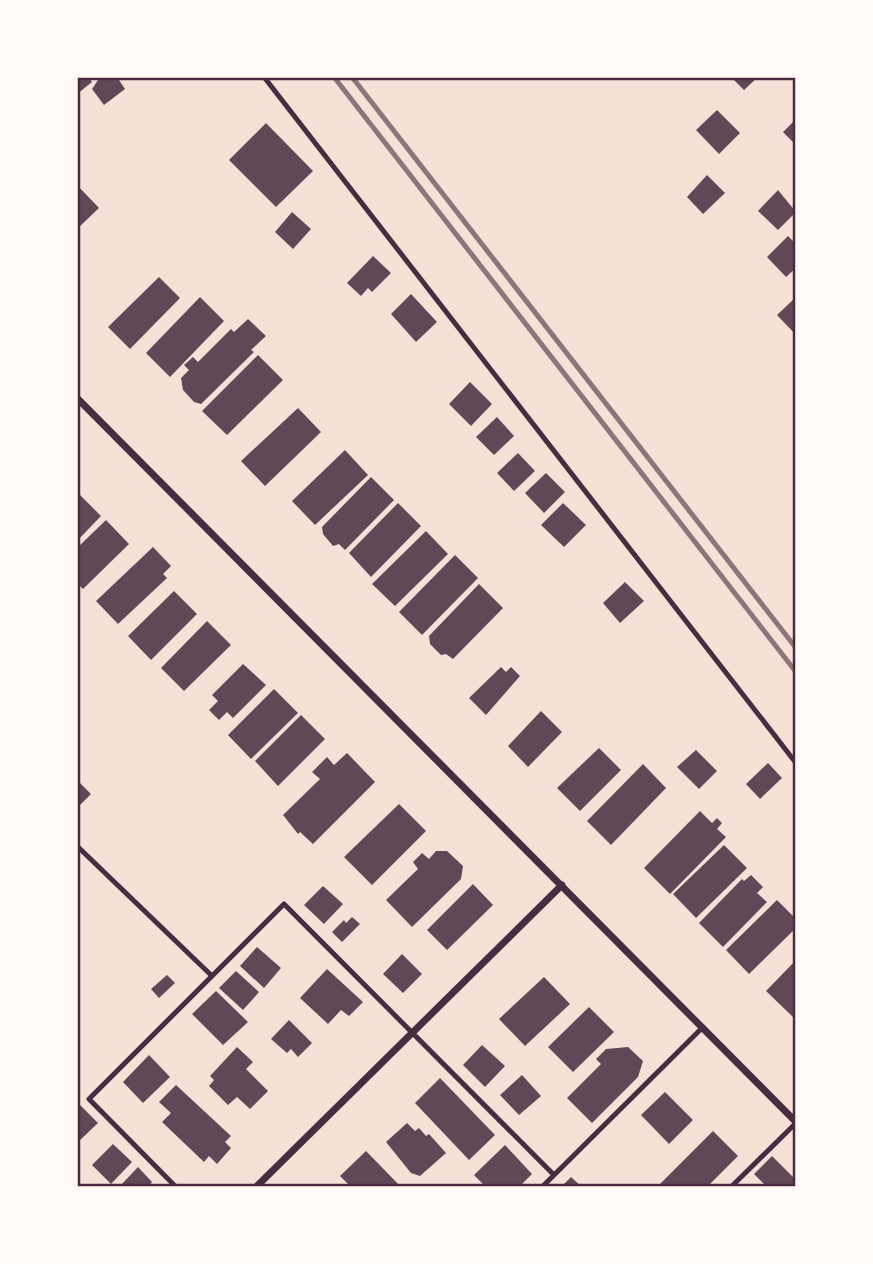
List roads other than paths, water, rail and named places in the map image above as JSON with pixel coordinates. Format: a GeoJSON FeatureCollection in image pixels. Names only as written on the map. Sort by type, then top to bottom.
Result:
{"type":"FeatureCollection","features":[{"type":"Feature","properties":{"kind":"street"},"geometry":{"type":"LineString","coordinates":[[77,398],[796,1122]]}},
{"type":"Feature","properties":{"kind":"street"},"geometry":{"type":"LineString","coordinates":[[256,1187],[562,885]]}},
{"type":"Feature","properties":{"kind":"lane"},"geometry":{"type":"LineString","coordinates":[[264,77],[796,763]]}},
{"type":"Feature","properties":{"kind":"lane"},"geometry":{"type":"LineString","coordinates":[[77,846],[212,976]]}},
{"type":"Feature","properties":{"kind":"lane"},"geometry":{"type":"LineString","coordinates":[[177,1187],[89,1098],[284,904],[554,1175]]}},
{"type":"Feature","properties":{"kind":"lane"},"geometry":{"type":"LineString","coordinates":[[542,1187],[703,1027]]}},
{"type":"Feature","properties":{"kind":"lane"},"geometry":{"type":"LineString","coordinates":[[731,1187],[796,1122]]}},
{"type":"Feature","properties":{"kind":"railway"},"geometry":{"type":"LineString","coordinates":[[334,77],[796,672]]}},
{"type":"Feature","properties":{"kind":"railway"},"geometry":{"type":"LineString","coordinates":[[352,77],[796,648]]}}]}
